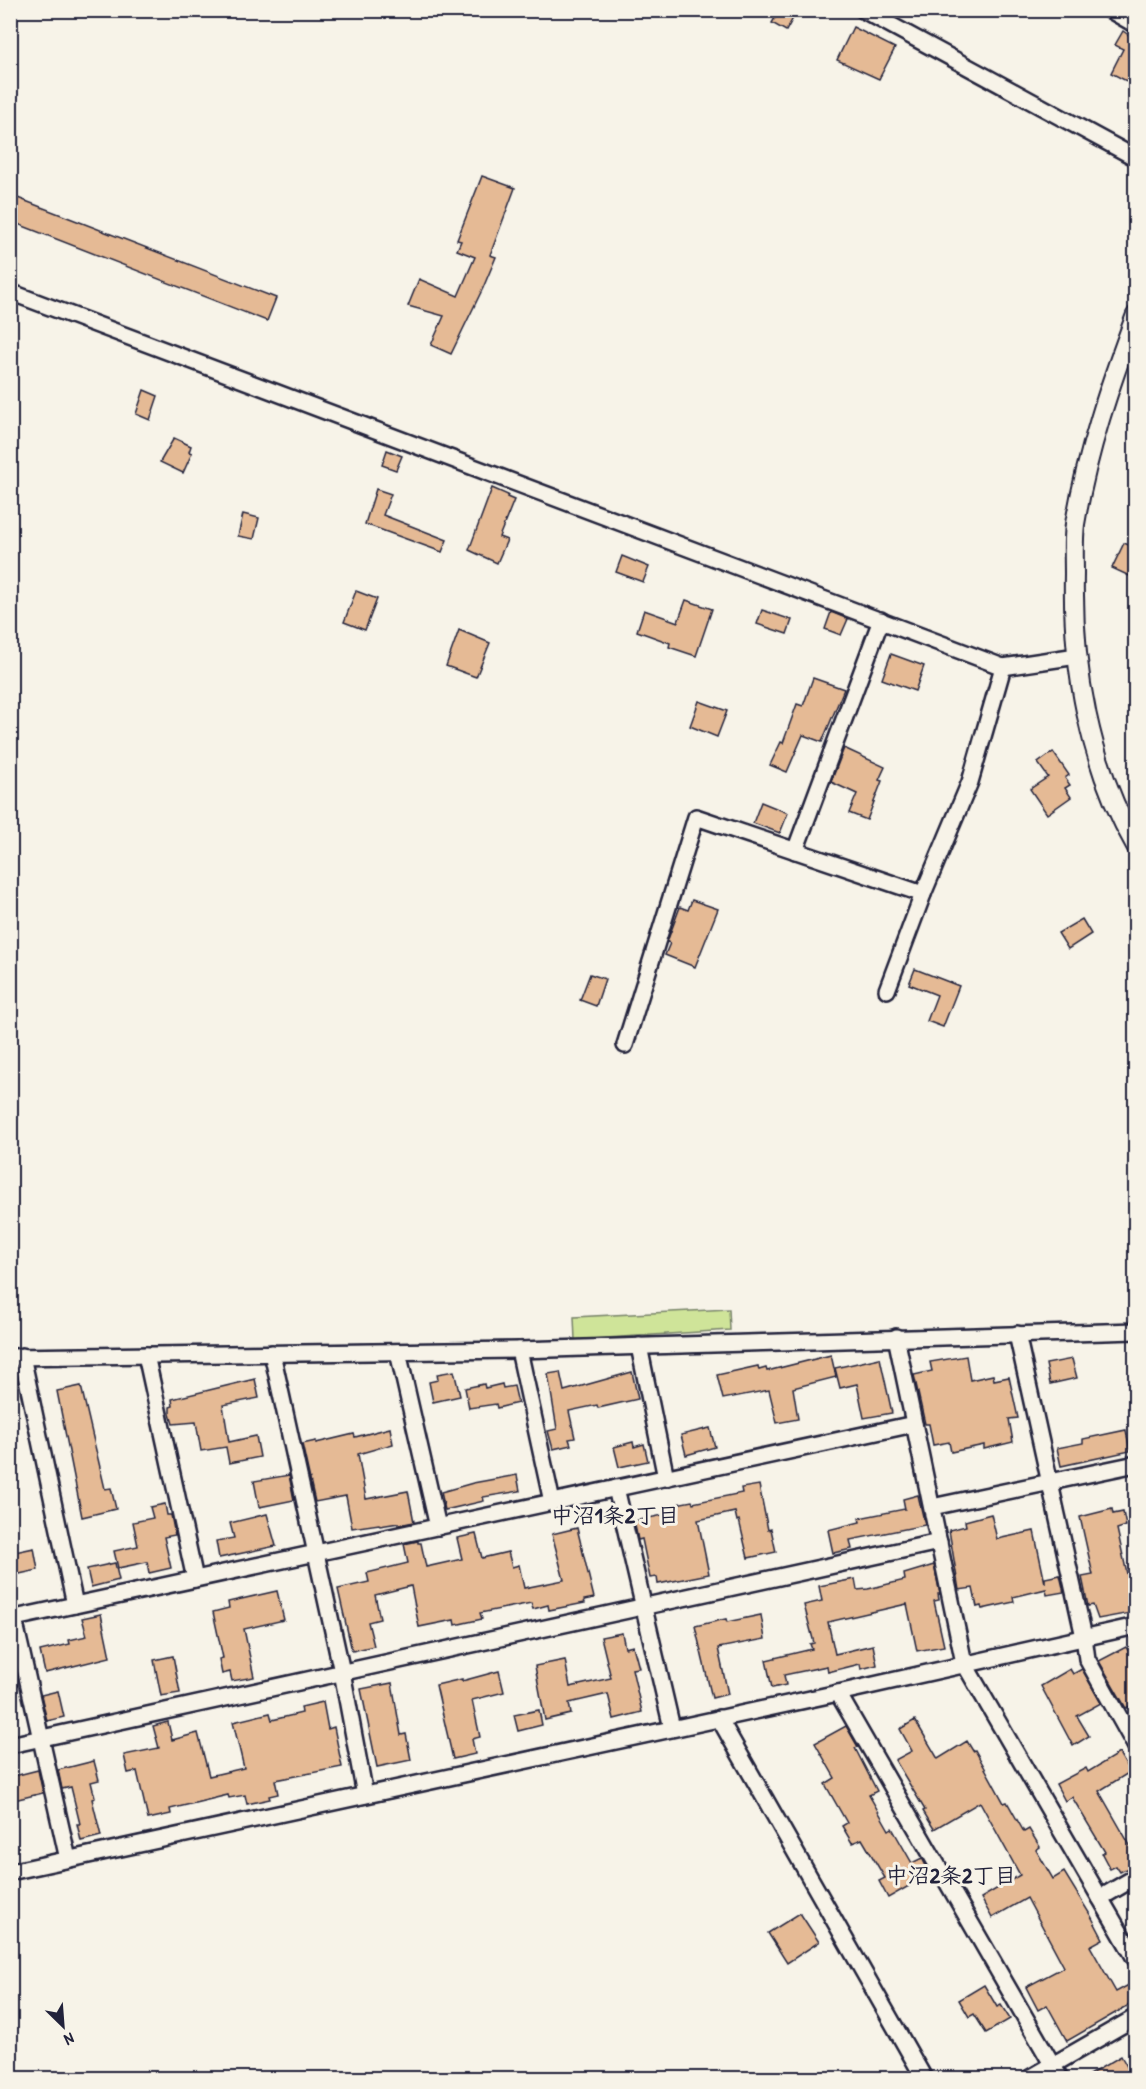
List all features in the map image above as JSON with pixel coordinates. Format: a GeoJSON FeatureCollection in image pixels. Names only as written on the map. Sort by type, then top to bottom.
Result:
{"type":"FeatureCollection","features":[{"type":"Feature","properties":{"kind":"street"},"geometry":{"type":"LineString","coordinates":[[863,10],[1136,158]]}},
{"type":"Feature","properties":{"kind":"street"},"geometry":{"type":"LineString","coordinates":[[1110,10],[1136,25]]}},
{"type":"Feature","properties":{"kind":"street"},"geometry":{"type":"LineString","coordinates":[[10,292],[1003,667],[1077,656]]}},
{"type":"Feature","properties":{"kind":"street"},"geometry":{"type":"LineString","coordinates":[[1136,315],[1103,404],[1088,459],[1075,527],[1073,603],[1081,688],[1101,769],[1136,846]]}},
{"type":"Feature","properties":{"kind":"street"},"geometry":{"type":"LineString","coordinates":[[795,851],[881,620]]}},
{"type":"Feature","properties":{"kind":"street"},"geometry":{"type":"LineString","coordinates":[[887,990],[923,894],[970,782],[1003,667]]}},
{"type":"Feature","properties":{"kind":"street"},"geometry":{"type":"LineString","coordinates":[[625,1045],[696,817],[923,894]]}},
{"type":"Feature","properties":{"kind":"street"},"geometry":{"type":"LineString","coordinates":[[75,1605],[16,1356],[519,1350],[1136,1331]]}},
{"type":"Feature","properties":{"kind":"street"},"geometry":{"type":"LineString","coordinates":[[1017,1334],[1087,1659],[1136,1747]]}},
{"type":"Feature","properties":{"kind":"street"},"geometry":{"type":"LineString","coordinates":[[896,1337],[964,1663],[1136,1960]]}},
{"type":"Feature","properties":{"kind":"street"},"geometry":{"type":"LineString","coordinates":[[639,1346],[666,1478]]}},
{"type":"Feature","properties":{"kind":"street"},"geometry":{"type":"LineString","coordinates":[[519,1350],[552,1502]]}},
{"type":"Feature","properties":{"kind":"street"},"geometry":{"type":"LineString","coordinates":[[398,1352],[438,1527]]}},
{"type":"Feature","properties":{"kind":"street"},"geometry":{"type":"LineString","coordinates":[[272,1353],[342,1672],[365,1795]]}},
{"type":"Feature","properties":{"kind":"street"},"geometry":{"type":"LineString","coordinates":[[146,1355],[195,1579]]}},
{"type":"Feature","properties":{"kind":"street"},"geometry":{"type":"LineString","coordinates":[[68,1859],[12,1619],[914,1424]]}},
{"type":"Feature","properties":{"kind":"street"},"geometry":{"type":"LineString","coordinates":[[932,1507],[1050,1484],[1136,1464]]}},
{"type":"Feature","properties":{"kind":"street"},"geometry":{"type":"LineString","coordinates":[[616,1488],[672,1728]]}},
{"type":"Feature","properties":{"kind":"street"},"geometry":{"type":"LineString","coordinates":[[10,1745],[939,1542]]}},
{"type":"Feature","properties":{"kind":"street"},"geometry":{"type":"LineString","coordinates":[[10,1872],[838,1693],[1136,1626]]}},
{"type":"Feature","properties":{"kind":"street"},"geometry":{"type":"LineString","coordinates":[[838,1693],[1056,2072]]}},
{"type":"Feature","properties":{"kind":"street"},"geometry":{"type":"LineString","coordinates":[[719,1718],[924,2079]]}},
{"type":"Feature","properties":{"kind":"street"},"geometry":{"type":"LineString","coordinates":[[1100,1898],[1136,1877]]}},
{"type":"Feature","properties":{"kind":"street"},"geometry":{"type":"LineString","coordinates":[[1030,2079],[1056,2072],[1136,2017]]}},
{"type":"Feature","properties":{"kind":"green space"},"geometry":{"type":"Polygon","coordinates":[[[729,1309],[730,1330],[575,1340],[574,1317],[729,1309]]]}},
{"type":"Feature","properties":{"kind":"building"},"geometry":{"type":"Polygon","coordinates":[[[779,11],[793,18],[786,31],[772,23],[779,11]]]}},
{"type":"Feature","properties":{"kind":"building"},"geometry":{"type":"Polygon","coordinates":[[[853,27],[895,48],[879,79],[837,60],[853,27]]]}},
{"type":"Feature","properties":{"kind":"building"},"geometry":{"type":"Polygon","coordinates":[[[1123,31],[1130,36],[1131,34],[1136,35],[1136,86],[1111,73],[1123,49],[1115,45],[1123,31]]]}},
{"type":"Feature","properties":{"kind":"building"},"geometry":{"type":"Polygon","coordinates":[[[482,176],[515,188],[490,255],[496,257],[451,354],[431,345],[444,316],[408,306],[419,279],[458,296],[475,257],[457,250],[461,241],[457,240],[482,176]]]}},
{"type":"Feature","properties":{"kind":"building"},"geometry":{"type":"Polygon","coordinates":[[[10,195],[276,298],[267,321],[10,221],[10,195]]]}},
{"type":"Feature","properties":{"kind":"building"},"geometry":{"type":"Polygon","coordinates":[[[144,390],[158,396],[150,420],[136,414],[144,390]]]}},
{"type":"Feature","properties":{"kind":"building"},"geometry":{"type":"Polygon","coordinates":[[[174,438],[191,446],[189,452],[192,453],[183,473],[160,462],[174,438]]]}},
{"type":"Feature","properties":{"kind":"building"},"geometry":{"type":"Polygon","coordinates":[[[387,450],[402,456],[396,470],[382,465],[387,450]]]}},
{"type":"Feature","properties":{"kind":"building"},"geometry":{"type":"Polygon","coordinates":[[[492,488],[514,500],[499,537],[507,540],[497,563],[469,550],[492,488]]]}},
{"type":"Feature","properties":{"kind":"building"},"geometry":{"type":"Polygon","coordinates":[[[376,489],[391,494],[383,515],[447,540],[442,552],[365,524],[376,489]]]}},
{"type":"Feature","properties":{"kind":"building"},"geometry":{"type":"Polygon","coordinates":[[[243,514],[259,518],[254,539],[238,536],[243,514]]]}},
{"type":"Feature","properties":{"kind":"building"},"geometry":{"type":"Polygon","coordinates":[[[1124,543],[1136,548],[1136,579],[1112,568],[1124,543]]]}},
{"type":"Feature","properties":{"kind":"building"},"geometry":{"type":"Polygon","coordinates":[[[622,556],[649,567],[643,582],[616,572],[622,556]]]}},
{"type":"Feature","properties":{"kind":"building"},"geometry":{"type":"Polygon","coordinates":[[[356,591],[377,599],[365,630],[344,622],[356,591]]]}},
{"type":"Feature","properties":{"kind":"building"},"geometry":{"type":"Polygon","coordinates":[[[686,600],[712,609],[696,656],[669,647],[670,643],[637,631],[644,610],[678,622],[686,600]]]}},
{"type":"Feature","properties":{"kind":"building"},"geometry":{"type":"Polygon","coordinates":[[[762,610],[792,620],[787,634],[757,624],[762,610]]]}},
{"type":"Feature","properties":{"kind":"building"},"geometry":{"type":"Polygon","coordinates":[[[831,612],[848,619],[841,635],[825,629],[831,612]]]}},
{"type":"Feature","properties":{"kind":"building"},"geometry":{"type":"Polygon","coordinates":[[[459,630],[490,643],[476,677],[446,666],[459,630]]]}},
{"type":"Feature","properties":{"kind":"building"},"geometry":{"type":"Polygon","coordinates":[[[891,654],[924,666],[915,691],[882,679],[891,654]]]}},
{"type":"Feature","properties":{"kind":"building"},"geometry":{"type":"Polygon","coordinates":[[[813,678],[844,689],[822,742],[803,735],[787,772],[770,765],[781,742],[783,743],[797,704],[803,706],[813,678]]]}},
{"type":"Feature","properties":{"kind":"building"},"geometry":{"type":"Polygon","coordinates":[[[699,701],[727,711],[717,737],[690,726],[699,701]]]}},
{"type":"Feature","properties":{"kind":"building"},"geometry":{"type":"Polygon","coordinates":[[[844,748],[885,767],[867,820],[849,813],[857,794],[831,782],[844,748]]]}},
{"type":"Feature","properties":{"kind":"building"},"geometry":{"type":"Polygon","coordinates":[[[1053,752],[1069,775],[1065,778],[1070,785],[1065,788],[1071,797],[1047,814],[1030,789],[1048,777],[1038,763],[1053,752]]]}},
{"type":"Feature","properties":{"kind":"building"},"geometry":{"type":"Polygon","coordinates":[[[761,802],[788,813],[780,833],[753,823],[761,802]]]}},
{"type":"Feature","properties":{"kind":"building"},"geometry":{"type":"Polygon","coordinates":[[[692,900],[718,909],[695,967],[665,955],[670,943],[667,942],[680,907],[688,910],[692,900]]]}},
{"type":"Feature","properties":{"kind":"building"},"geometry":{"type":"Polygon","coordinates":[[[1082,919],[1091,934],[1068,949],[1058,933],[1082,919]]]}},
{"type":"Feature","properties":{"kind":"building"},"geometry":{"type":"Polygon","coordinates":[[[915,969],[959,986],[943,1027],[927,1021],[937,995],[909,984],[915,969]]]}},
{"type":"Feature","properties":{"kind":"building"},"geometry":{"type":"Polygon","coordinates":[[[590,974],[605,979],[596,1006],[580,1000],[590,974]]]}},
{"type":"Feature","properties":{"kind":"building"},"geometry":{"type":"Polygon","coordinates":[[[831,1355],[836,1377],[793,1388],[798,1419],[777,1423],[769,1390],[723,1399],[717,1375],[758,1366],[759,1370],[766,1368],[767,1371],[831,1355]]]}},
{"type":"Feature","properties":{"kind":"building"},"geometry":{"type":"Polygon","coordinates":[[[966,1356],[970,1380],[993,1375],[994,1380],[1009,1377],[1018,1418],[1009,1419],[1013,1442],[984,1449],[984,1445],[951,1452],[949,1442],[933,1445],[929,1424],[925,1424],[914,1375],[932,1371],[930,1362],[966,1356]]]}},
{"type":"Feature","properties":{"kind":"building"},"geometry":{"type":"Polygon","coordinates":[[[880,1358],[892,1413],[864,1418],[857,1384],[840,1388],[835,1368],[880,1358]]]}},
{"type":"Feature","properties":{"kind":"building"},"geometry":{"type":"Polygon","coordinates":[[[1072,1359],[1077,1378],[1050,1384],[1046,1364],[1072,1359]]]}},
{"type":"Feature","properties":{"kind":"building"},"geometry":{"type":"Polygon","coordinates":[[[454,1371],[460,1396],[433,1402],[429,1382],[438,1380],[437,1374],[454,1371]]]}},
{"type":"Feature","properties":{"kind":"building"},"geometry":{"type":"Polygon","coordinates":[[[560,1372],[564,1391],[632,1372],[638,1399],[598,1408],[597,1405],[569,1411],[575,1438],[569,1439],[571,1445],[553,1449],[548,1431],[557,1429],[548,1374],[560,1372]]]}},
{"type":"Feature","properties":{"kind":"building"},"geometry":{"type":"Polygon","coordinates":[[[255,1379],[259,1398],[223,1405],[229,1442],[256,1436],[260,1457],[229,1463],[226,1447],[201,1451],[196,1422],[173,1424],[170,1414],[170,1407],[173,1406],[172,1399],[255,1379]]]}},
{"type":"Feature","properties":{"kind":"building"},"geometry":{"type":"Polygon","coordinates":[[[484,1384],[485,1388],[502,1384],[503,1388],[514,1386],[518,1403],[497,1408],[496,1404],[469,1408],[465,1388],[484,1384]]]}},
{"type":"Feature","properties":{"kind":"building"},"geometry":{"type":"Polygon","coordinates":[[[81,1386],[105,1489],[111,1488],[116,1509],[82,1517],[57,1391],[81,1386]]]}},
{"type":"Feature","properties":{"kind":"building"},"geometry":{"type":"Polygon","coordinates":[[[390,1428],[393,1444],[358,1454],[366,1499],[408,1491],[414,1522],[352,1528],[346,1496],[315,1502],[302,1444],[354,1434],[355,1437],[390,1428]]]}},
{"type":"Feature","properties":{"kind":"building"},"geometry":{"type":"Polygon","coordinates":[[[710,1428],[715,1447],[686,1455],[681,1435],[710,1428]]]}},
{"type":"Feature","properties":{"kind":"building"},"geometry":{"type":"Polygon","coordinates":[[[1126,1430],[1130,1451],[1061,1466],[1057,1448],[1083,1443],[1083,1439],[1126,1430]]]}},
{"type":"Feature","properties":{"kind":"building"},"geometry":{"type":"Polygon","coordinates":[[[633,1442],[634,1447],[644,1444],[648,1461],[619,1467],[614,1447],[633,1442]]]}},
{"type":"Feature","properties":{"kind":"building"},"geometry":{"type":"Polygon","coordinates":[[[289,1475],[294,1500],[259,1507],[254,1481],[289,1475]]]}},
{"type":"Feature","properties":{"kind":"building"},"geometry":{"type":"Polygon","coordinates":[[[517,1475],[520,1491],[483,1497],[484,1501],[445,1510],[441,1492],[517,1475]]]}},
{"type":"Feature","properties":{"kind":"building"},"geometry":{"type":"Polygon","coordinates":[[[759,1485],[768,1530],[771,1529],[776,1552],[748,1558],[735,1512],[698,1520],[709,1574],[658,1584],[657,1577],[650,1578],[642,1539],[638,1540],[634,1521],[678,1512],[676,1504],[692,1501],[693,1503],[742,1493],[741,1488],[759,1485]]]}},
{"type":"Feature","properties":{"kind":"building"},"geometry":{"type":"Polygon","coordinates":[[[918,1495],[925,1525],[850,1540],[852,1549],[833,1553],[828,1530],[860,1522],[859,1518],[905,1509],[903,1499],[918,1495]]]}},
{"type":"Feature","properties":{"kind":"building"},"geometry":{"type":"Polygon","coordinates":[[[165,1504],[167,1515],[171,1515],[175,1535],[164,1537],[171,1568],[149,1573],[147,1562],[118,1568],[114,1551],[138,1546],[133,1522],[153,1518],[150,1507],[165,1504]]]}},
{"type":"Feature","properties":{"kind":"building"},"geometry":{"type":"Polygon","coordinates":[[[1112,1509],[1113,1514],[1123,1512],[1126,1526],[1117,1529],[1127,1574],[1136,1573],[1136,1612],[1098,1619],[1093,1605],[1088,1606],[1082,1577],[1093,1575],[1080,1517],[1112,1509]]]}},
{"type":"Feature","properties":{"kind":"building"},"geometry":{"type":"Polygon","coordinates":[[[267,1514],[276,1546],[219,1558],[216,1541],[234,1538],[230,1523],[267,1514]]]}},
{"type":"Feature","properties":{"kind":"building"},"geometry":{"type":"Polygon","coordinates":[[[991,1514],[997,1539],[1034,1531],[1045,1583],[1045,1578],[1060,1575],[1064,1592],[1047,1595],[1046,1589],[1013,1597],[1014,1602],[982,1609],[981,1606],[977,1607],[973,1588],[959,1590],[949,1530],[966,1526],[965,1521],[991,1514]]]}},
{"type":"Feature","properties":{"kind":"building"},"geometry":{"type":"Polygon","coordinates":[[[577,1528],[594,1598],[584,1600],[585,1603],[549,1610],[548,1605],[533,1609],[531,1603],[480,1613],[482,1619],[455,1625],[454,1620],[419,1627],[411,1586],[375,1595],[380,1619],[368,1622],[374,1646],[352,1651],[338,1589],[369,1582],[367,1573],[408,1563],[404,1544],[418,1541],[421,1543],[426,1567],[462,1559],[457,1538],[476,1534],[482,1558],[508,1552],[512,1567],[519,1565],[524,1588],[564,1580],[552,1534],[577,1528]]]}},
{"type":"Feature","properties":{"kind":"building"},"geometry":{"type":"Polygon","coordinates":[[[34,1548],[38,1570],[10,1576],[10,1553],[34,1548]]]}},
{"type":"Feature","properties":{"kind":"building"},"geometry":{"type":"Polygon","coordinates":[[[115,1563],[119,1580],[91,1587],[87,1569],[115,1563]]]}},
{"type":"Feature","properties":{"kind":"building"},"geometry":{"type":"Polygon","coordinates":[[[934,1565],[940,1594],[938,1594],[939,1600],[934,1601],[944,1646],[917,1651],[907,1604],[828,1622],[835,1654],[873,1645],[877,1665],[861,1669],[860,1664],[828,1672],[827,1666],[784,1675],[786,1685],[772,1688],[766,1660],[812,1649],[810,1644],[814,1643],[804,1605],[822,1601],[819,1586],[855,1579],[857,1590],[868,1589],[905,1580],[904,1574],[934,1565]]]}},
{"type":"Feature","properties":{"kind":"building"},"geometry":{"type":"Polygon","coordinates":[[[277,1591],[284,1620],[244,1629],[254,1677],[232,1681],[230,1672],[222,1674],[219,1659],[223,1658],[213,1612],[229,1608],[228,1602],[277,1591]]]}},
{"type":"Feature","properties":{"kind":"building"},"geometry":{"type":"Polygon","coordinates":[[[101,1614],[110,1657],[45,1673],[40,1651],[70,1644],[69,1640],[87,1636],[82,1618],[101,1614]]]}},
{"type":"Feature","properties":{"kind":"building"},"geometry":{"type":"Polygon","coordinates":[[[761,1615],[765,1639],[718,1648],[728,1694],[712,1698],[695,1626],[726,1619],[727,1622],[761,1615]]]}},
{"type":"Feature","properties":{"kind":"building"},"geometry":{"type":"Polygon","coordinates":[[[622,1633],[625,1648],[633,1646],[639,1668],[632,1669],[642,1712],[614,1719],[608,1694],[569,1703],[571,1714],[545,1720],[535,1666],[565,1660],[570,1687],[611,1678],[601,1637],[622,1633]]]}},
{"type":"Feature","properties":{"kind":"building"},"geometry":{"type":"Polygon","coordinates":[[[1126,1647],[1136,1663],[1136,1703],[1126,1708],[1099,1661],[1126,1647]]]}},
{"type":"Feature","properties":{"kind":"building"},"geometry":{"type":"Polygon","coordinates":[[[173,1656],[180,1693],[161,1696],[154,1660],[173,1656]]]}},
{"type":"Feature","properties":{"kind":"building"},"geometry":{"type":"Polygon","coordinates":[[[1070,1669],[1073,1674],[1082,1669],[1101,1703],[1077,1716],[1089,1736],[1073,1746],[1041,1686],[1070,1669]]]}},
{"type":"Feature","properties":{"kind":"building"},"geometry":{"type":"Polygon","coordinates":[[[499,1671],[504,1692],[472,1700],[480,1737],[472,1739],[475,1754],[453,1759],[436,1685],[499,1671]]]}},
{"type":"Feature","properties":{"kind":"building"},"geometry":{"type":"Polygon","coordinates":[[[392,1683],[401,1735],[406,1734],[411,1760],[377,1767],[361,1689],[392,1683]]]}},
{"type":"Feature","properties":{"kind":"building"},"geometry":{"type":"Polygon","coordinates":[[[58,1691],[64,1717],[47,1721],[41,1695],[58,1691]]]}},
{"type":"Feature","properties":{"kind":"building"},"geometry":{"type":"Polygon","coordinates":[[[323,1702],[328,1729],[334,1727],[342,1767],[275,1780],[278,1794],[269,1796],[270,1799],[247,1804],[245,1795],[229,1798],[228,1795],[170,1809],[171,1814],[148,1819],[137,1771],[128,1773],[124,1755],[159,1748],[153,1726],[168,1722],[172,1740],[198,1733],[209,1776],[244,1768],[233,1722],[270,1713],[272,1720],[302,1713],[301,1707],[323,1702]]]}},
{"type":"Feature","properties":{"kind":"building"},"geometry":{"type":"Polygon","coordinates":[[[539,1710],[542,1725],[518,1731],[514,1715],[539,1710]]]}},
{"type":"Feature","properties":{"kind":"building"},"geometry":{"type":"Polygon","coordinates":[[[915,1720],[938,1759],[967,1741],[973,1751],[975,1750],[1004,1803],[1007,1802],[1024,1832],[1029,1829],[1040,1847],[1036,1850],[1053,1879],[1064,1872],[1091,1916],[1103,1939],[1090,1946],[1116,1992],[1136,1981],[1136,2001],[1067,2041],[1047,2005],[1038,2010],[1026,1987],[1064,1967],[1027,1898],[992,1918],[981,1898],[1020,1875],[980,1802],[934,1829],[923,1811],[925,1810],[895,1760],[912,1751],[900,1729],[915,1720]]]}},
{"type":"Feature","properties":{"kind":"building"},"geometry":{"type":"Polygon","coordinates":[[[846,1726],[877,1791],[869,1795],[889,1830],[892,1828],[912,1863],[922,1858],[930,1874],[888,1898],[879,1881],[885,1878],[862,1839],[852,1843],[842,1826],[847,1823],[825,1784],[835,1778],[815,1743],[846,1726]]]}},
{"type":"Feature","properties":{"kind":"building"},"geometry":{"type":"Polygon","coordinates":[[[1119,1753],[1130,1772],[1099,1791],[1136,1856],[1136,1864],[1120,1872],[1116,1866],[1110,1869],[1102,1854],[1105,1852],[1072,1797],[1065,1801],[1056,1784],[1086,1768],[1088,1772],[1119,1753]]]}},
{"type":"Feature","properties":{"kind":"building"},"geometry":{"type":"Polygon","coordinates":[[[94,1761],[99,1780],[91,1782],[95,1798],[92,1799],[101,1836],[81,1841],[77,1824],[80,1824],[71,1787],[62,1789],[58,1770],[94,1761]]]}},
{"type":"Feature","properties":{"kind":"building"},"geometry":{"type":"Polygon","coordinates":[[[38,1770],[43,1793],[10,1801],[10,1777],[38,1770]]]}},
{"type":"Feature","properties":{"kind":"building"},"geometry":{"type":"Polygon","coordinates":[[[800,1913],[819,1942],[787,1963],[768,1933],[800,1913]]]}},
{"type":"Feature","properties":{"kind":"building"},"geometry":{"type":"Polygon","coordinates":[[[984,1985],[997,2007],[1001,2005],[1010,2019],[986,2033],[974,2014],[969,2017],[959,2000],[984,1985]]]}},
{"type":"Feature","properties":{"kind":"building"},"geometry":{"type":"Polygon","coordinates":[[[1121,2056],[1130,2072],[1119,2079],[1082,2079],[1121,2056]]]}},
{"type":"Feature","properties":{"kind":"district","name":"中沼1条2丁目"},"geometry":{"type":"Point","coordinates":[615,1515]}},
{"type":"Feature","properties":{"kind":"district","name":"中沼2条2丁目"},"geometry":{"type":"Point","coordinates":[951,1875]}}]}
